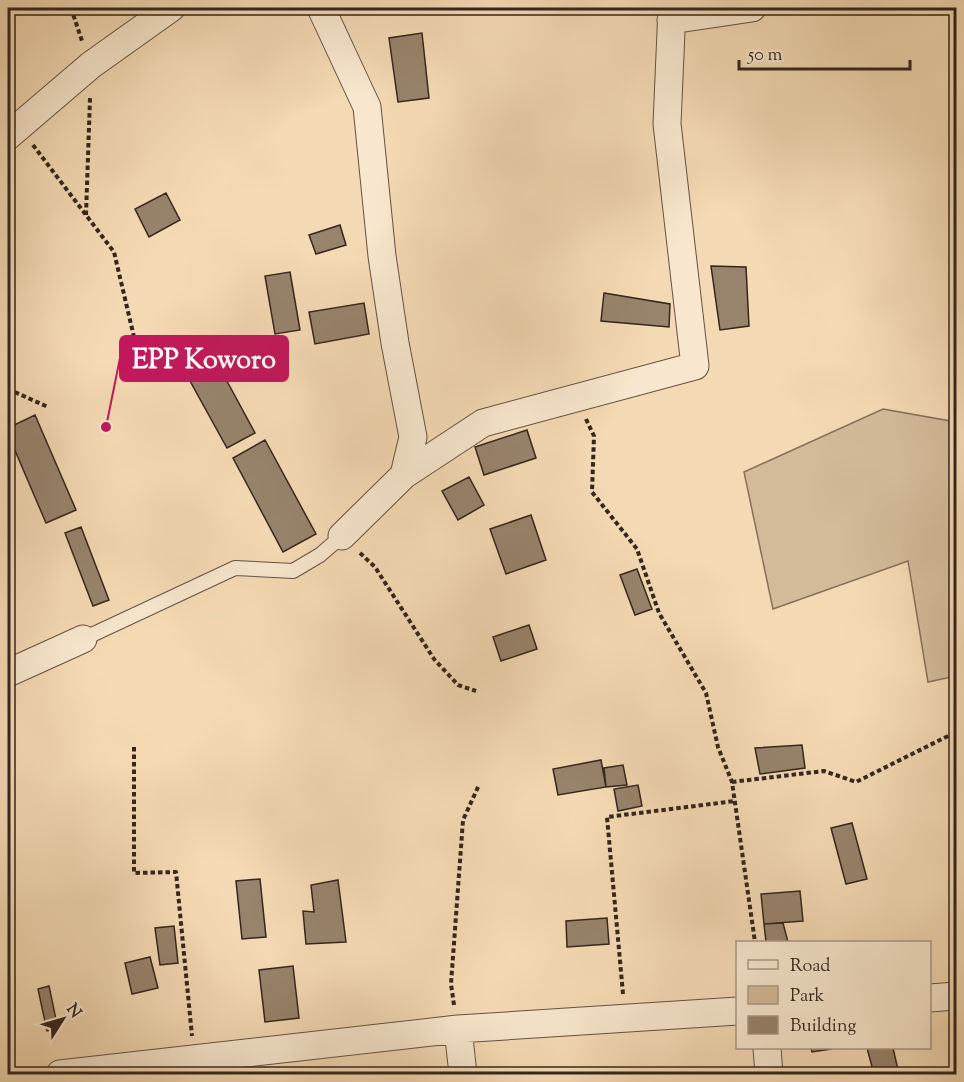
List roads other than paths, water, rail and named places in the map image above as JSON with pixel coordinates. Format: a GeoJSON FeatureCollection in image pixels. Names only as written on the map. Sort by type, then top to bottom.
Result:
{"type":"FeatureCollection","features":[{"type":"Feature","properties":{"kind":"street"},"geometry":{"type":"LineString","coordinates":[[13,131],[91,65],[171,8]]}},
{"type":"Feature","properties":{"kind":"street"},"geometry":{"type":"LineString","coordinates":[[321,8],[368,106],[382,256],[394,343],[413,437],[404,475]]}},
{"type":"Feature","properties":{"kind":"street"},"geometry":{"type":"LineString","coordinates":[[342,536],[404,475],[483,423],[695,366],[667,124],[671,14],[752,8]]}},
{"type":"Feature","properties":{"kind":"street"},"geometry":{"type":"LineString","coordinates":[[8,673],[83,639]]}},
{"type":"Feature","properties":{"kind":"street"},"geometry":{"type":"LineString","coordinates":[[931,998],[957,996]]}},
{"type":"Feature","properties":{"kind":"street"},"geometry":{"type":"LineString","coordinates":[[60,1074],[195,1067],[458,1029],[736,1011]]}},
{"type":"Feature","properties":{"kind":"street"},"geometry":{"type":"LineString","coordinates":[[458,1029],[463,1074]]}},
{"type":"Feature","properties":{"kind":"street"},"geometry":{"type":"LineString","coordinates":[[767,1049],[769,1074]]}},
{"type":"Feature","properties":{"kind":"lane"},"geometry":{"type":"LineString","coordinates":[[83,639],[235,568],[293,571],[320,555],[342,536]]}},
{"type":"Feature","properties":{"kind":"place","name":"EPP Koworo"},"geometry":{"type":"Point","coordinates":[106,427]}}]}
